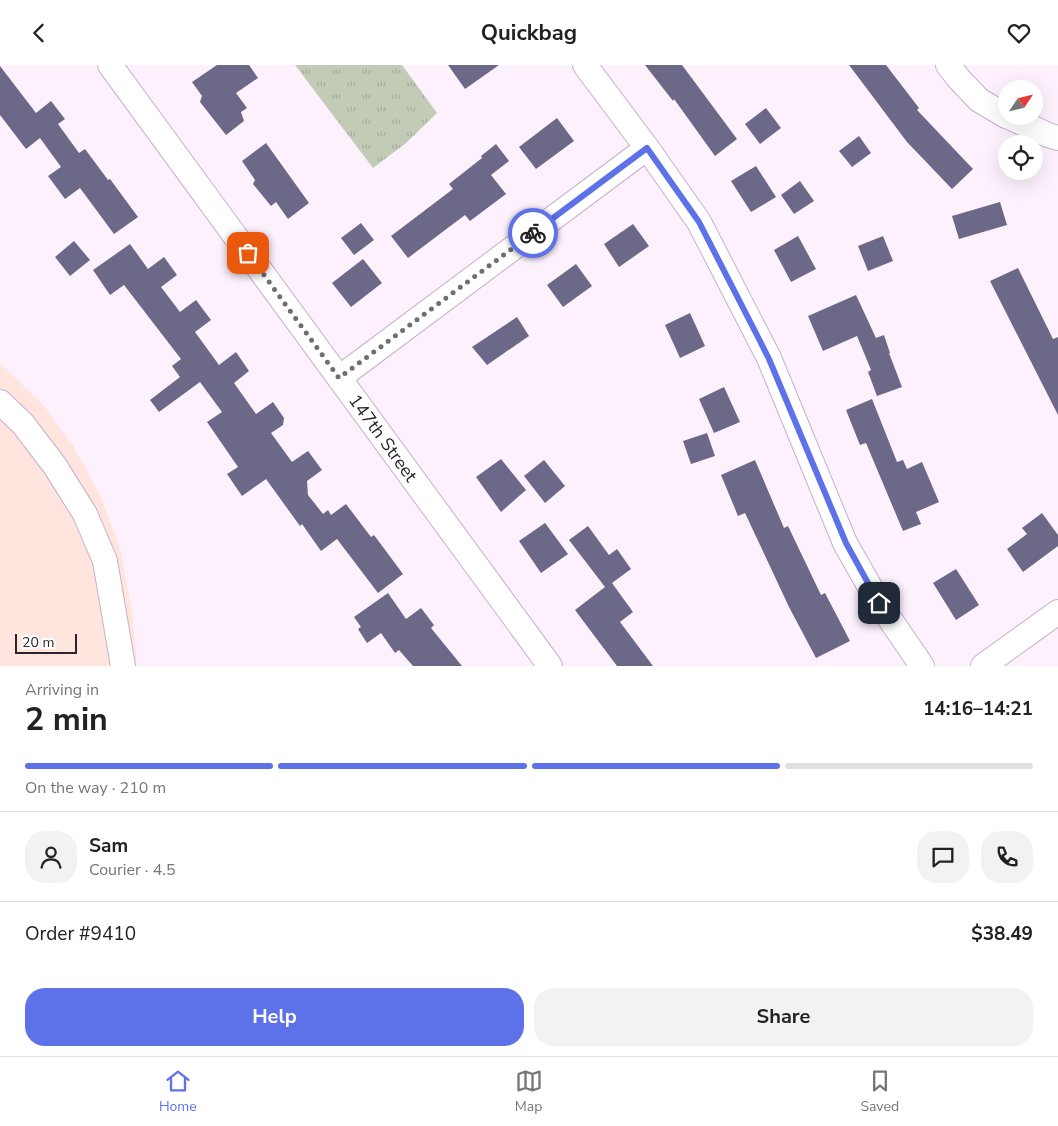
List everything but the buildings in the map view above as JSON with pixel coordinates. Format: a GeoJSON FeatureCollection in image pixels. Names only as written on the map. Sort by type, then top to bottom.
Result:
{"type":"FeatureCollection","features":[{"type":"Feature","properties":{"kind":"street","name":"147th Street"},"geometry":{"type":"LineString","coordinates":[[110,65],[550,666]]}},
{"type":"Feature","properties":{"kind":"street"},"geometry":{"type":"LineString","coordinates":[[585,65],[699,222],[769,359],[846,543],[879,603],[922,666]]}},
{"type":"Feature","properties":{"kind":"street"},"geometry":{"type":"LineString","coordinates":[[948,65],[979,100],[998,111]]}},
{"type":"Feature","properties":{"kind":"street"},"geometry":{"type":"LineString","coordinates":[[1026,125],[1058,138]]}},
{"type":"Feature","properties":{"kind":"street"},"geometry":{"type":"LineString","coordinates":[[339,378],[647,148]]}},
{"type":"Feature","properties":{"kind":"street"},"geometry":{"type":"LineString","coordinates":[[0,402],[23,424],[55,466],[84,514],[104,561],[123,666]]}},
{"type":"Feature","properties":{"kind":"street"},"geometry":{"type":"LineString","coordinates":[[983,666],[1058,612]]}},
{"type":"Feature","properties":{"kind":"shaded area"},"geometry":{"type":"Polygon","coordinates":[[[0,363],[45,407],[73,446],[101,497],[121,552],[132,612],[136,666],[0,666],[0,363]]]}},
{"type":"Feature","properties":{"kind":"green space"},"geometry":{"type":"Polygon","coordinates":[[[295,65],[402,65],[437,113],[406,143],[373,168],[295,65]]]}},
{"type":"Feature","properties":{"kind":"way so far"},"geometry":{"type":"LineString","coordinates":[[248,253],[339,378],[533,233]]}},
{"type":"Feature","properties":{"kind":"route"},"geometry":{"type":"LineString","coordinates":[[533,233],[647,148],[699,222],[760,341],[846,543],[879,603]]}}]}
